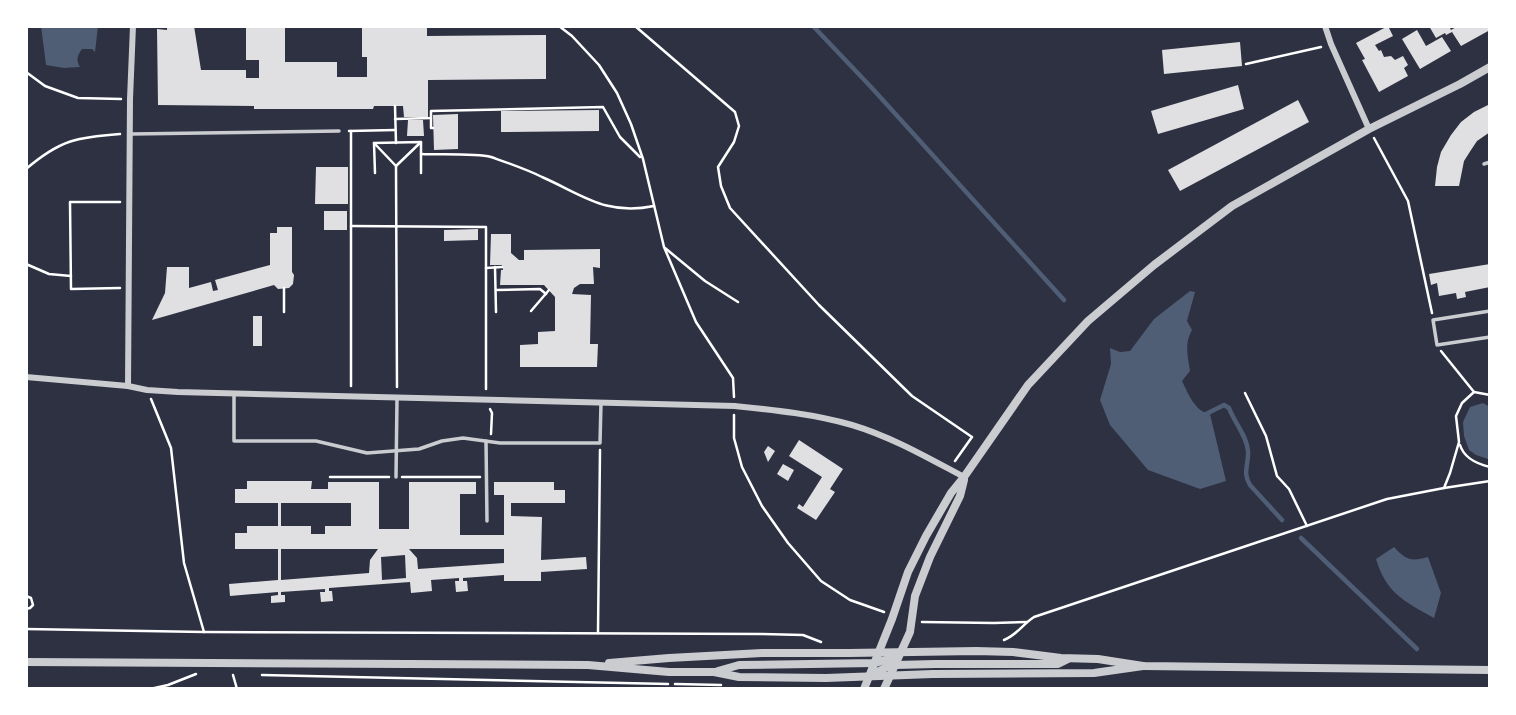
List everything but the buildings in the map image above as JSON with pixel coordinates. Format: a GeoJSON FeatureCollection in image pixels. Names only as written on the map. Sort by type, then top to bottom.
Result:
{"type":"FeatureCollection","features":[{"type":"Feature","properties":{"kind":"street"},"geometry":{"type":"LineString","coordinates":[[128,386],[133,26]]}},
{"type":"Feature","properties":{"kind":"street"},"geometry":{"type":"LineString","coordinates":[[1325,26],[1369,129]]}},
{"type":"Feature","properties":{"kind":"street"},"geometry":{"type":"LineString","coordinates":[[864,689],[908,572],[951,493],[1028,385],[1088,321],[1154,265],[1232,205],[1369,129],[1490,67]]}},
{"type":"Feature","properties":{"kind":"street"},"geometry":{"type":"LineString","coordinates":[[26,377],[147,390],[234,394],[735,405],[851,425],[907,446],[964,477]]}},
{"type":"Feature","properties":{"kind":"street"},"geometry":{"type":"LineString","coordinates":[[884,689],[910,632],[915,596],[930,557],[960,496],[964,477]]}},
{"type":"Feature","properties":{"kind":"street"},"geometry":{"type":"LineString","coordinates":[[588,665],[761,653],[976,651],[1098,659],[1143,666],[1490,670]]}},
{"type":"Feature","properties":{"kind":"street"},"geometry":{"type":"LineString","coordinates":[[714,672],[739,665],[874,663],[890,659],[901,652]]}},
{"type":"Feature","properties":{"kind":"street"},"geometry":{"type":"LineString","coordinates":[[868,677],[895,666],[1058,664],[1070,659]]}},
{"type":"Feature","properties":{"kind":"street"},"geometry":{"type":"LineString","coordinates":[[26,662],[588,665],[669,672],[714,672],[739,677],[826,678],[1094,673],[1143,666]]}},
{"type":"Feature","properties":{"kind":"lane"},"geometry":{"type":"LineString","coordinates":[[131,134],[339,131]]}},
{"type":"Feature","properties":{"kind":"lane"},"geometry":{"type":"LineString","coordinates":[[1483,164],[1490,162]]}},
{"type":"Feature","properties":{"kind":"lane"},"geometry":{"type":"LineString","coordinates":[[1490,311],[1433,320],[1437,345],[1490,337]]}},
{"type":"Feature","properties":{"kind":"lane"},"geometry":{"type":"LineString","coordinates":[[234,394],[234,441],[316,441],[367,453],[419,449],[442,441],[463,438],[600,443],[601,401]]}},
{"type":"Feature","properties":{"kind":"lane"},"geometry":{"type":"LineString","coordinates":[[396,477],[397,398]]}},
{"type":"Feature","properties":{"kind":"lane"},"geometry":{"type":"LineString","coordinates":[[486,521],[489,441]]}},
{"type":"Feature","properties":{"kind":"path"},"geometry":{"type":"LineString","coordinates":[[559,26],[599,65],[617,93],[631,124],[643,159],[664,247],[696,322],[733,378],[734,438],[742,467],[762,506],[788,543],[821,581],[850,600],[893,615]]}},
{"type":"Feature","properties":{"kind":"path"},"geometry":{"type":"LineString","coordinates":[[635,26],[735,112],[739,126],[734,142],[719,167],[721,186],[730,208],[819,305],[912,396],[972,437],[950,470]]}},
{"type":"Feature","properties":{"kind":"path"},"geometry":{"type":"LineString","coordinates":[[1246,64],[1331,44]]}},
{"type":"Feature","properties":{"kind":"path"},"geometry":{"type":"LineString","coordinates":[[26,72],[45,86],[78,97],[101,100],[130,99]]}},
{"type":"Feature","properties":{"kind":"path"},"geometry":{"type":"LineString","coordinates":[[395,106],[396,143]]}},
{"type":"Feature","properties":{"kind":"path"},"geometry":{"type":"LineString","coordinates":[[433,128],[431,111],[603,107],[620,137],[643,159]]}},
{"type":"Feature","properties":{"kind":"path"},"geometry":{"type":"LineString","coordinates":[[395,119],[431,118]]}},
{"type":"Feature","properties":{"kind":"path"},"geometry":{"type":"LineString","coordinates":[[1369,129],[1408,201],[1433,320]]}},
{"type":"Feature","properties":{"kind":"path"},"geometry":{"type":"LineString","coordinates":[[339,131],[395,130]]}},
{"type":"Feature","properties":{"kind":"path"},"geometry":{"type":"LineString","coordinates":[[351,131],[351,397]]}},
{"type":"Feature","properties":{"kind":"path"},"geometry":{"type":"LineString","coordinates":[[26,169],[45,152],[67,142],[91,136],[131,134]]}},
{"type":"Feature","properties":{"kind":"path"},"geometry":{"type":"LineString","coordinates":[[374,143],[421,142]]}},
{"type":"Feature","properties":{"kind":"path"},"geometry":{"type":"LineString","coordinates":[[421,142],[421,173]]}},
{"type":"Feature","properties":{"kind":"path"},"geometry":{"type":"LineString","coordinates":[[396,166],[421,142]]}},
{"type":"Feature","properties":{"kind":"path"},"geometry":{"type":"LineString","coordinates":[[374,143],[396,166],[397,398]]}},
{"type":"Feature","properties":{"kind":"path"},"geometry":{"type":"LineString","coordinates":[[374,143],[375,173]]}},
{"type":"Feature","properties":{"kind":"path"},"geometry":{"type":"LineString","coordinates":[[421,154],[488,156],[605,206],[643,209],[654,206]]}},
{"type":"Feature","properties":{"kind":"path"},"geometry":{"type":"LineString","coordinates":[[129,288],[71,289],[70,202],[130,202]]}},
{"type":"Feature","properties":{"kind":"path"},"geometry":{"type":"LineString","coordinates":[[351,226],[486,227],[486,399],[492,413],[489,441]]}},
{"type":"Feature","properties":{"kind":"path"},"geometry":{"type":"LineString","coordinates":[[664,247],[705,281],[738,302]]}},
{"type":"Feature","properties":{"kind":"path"},"geometry":{"type":"LineString","coordinates":[[26,264],[49,274],[71,276]]}},
{"type":"Feature","properties":{"kind":"path"},"geometry":{"type":"LineString","coordinates":[[495,267],[496,312]]}},
{"type":"Feature","properties":{"kind":"path"},"geometry":{"type":"LineString","coordinates":[[486,268],[502,267]]}},
{"type":"Feature","properties":{"kind":"path"},"geometry":{"type":"LineString","coordinates":[[284,288],[284,312]]}},
{"type":"Feature","properties":{"kind":"path"},"geometry":{"type":"LineString","coordinates":[[496,290],[540,289],[547,292],[531,311]]}},
{"type":"Feature","properties":{"kind":"path"},"geometry":{"type":"LineString","coordinates":[[1437,345],[1474,392],[1490,395]]}},
{"type":"Feature","properties":{"kind":"path"},"geometry":{"type":"LineString","coordinates":[[147,390],[171,448],[184,563],[204,632]]}},
{"type":"Feature","properties":{"kind":"path"},"geometry":{"type":"LineString","coordinates":[[1474,392],[1462,403],[1455,415],[1459,442],[1462,452],[1468,458],[1490,467]]}},
{"type":"Feature","properties":{"kind":"path"},"geometry":{"type":"LineString","coordinates":[[1245,393],[1266,436],[1277,476],[1289,489],[1307,526]]}},
{"type":"Feature","properties":{"kind":"path"},"geometry":{"type":"LineString","coordinates":[[1444,488],[1459,442]]}},
{"type":"Feature","properties":{"kind":"path"},"geometry":{"type":"LineString","coordinates":[[598,634],[600,443]]}},
{"type":"Feature","properties":{"kind":"path"},"geometry":{"type":"LineString","coordinates":[[330,477],[487,477]]}},
{"type":"Feature","properties":{"kind":"path"},"geometry":{"type":"LineString","coordinates":[[912,621],[994,624],[1027,622],[1034,617],[1387,499],[1490,481]]}},
{"type":"Feature","properties":{"kind":"path"},"geometry":{"type":"LineString","coordinates":[[26,596],[31,598],[33,605],[26,609]]}},
{"type":"Feature","properties":{"kind":"path"},"geometry":{"type":"LineString","coordinates":[[26,629],[803,635],[828,644]]}},
{"type":"Feature","properties":{"kind":"path"},"geometry":{"type":"LineString","coordinates":[[150,689],[198,674]]}},
{"type":"Feature","properties":{"kind":"path"},"geometry":{"type":"LineString","coordinates":[[233,674],[237,689]]}},
{"type":"Feature","properties":{"kind":"path"},"geometry":{"type":"LineString","coordinates":[[261,675],[727,685]]}},
{"type":"Feature","properties":{"kind":"water"},"geometry":{"type":"Polygon","coordinates":[[[41,26],[98,26],[95,52],[92,49],[82,49],[78,58],[80,67],[46,65],[41,26]]]}},
{"type":"Feature","properties":{"kind":"water"},"geometry":{"type":"Polygon","coordinates":[[[1190,291],[1195,292],[1187,321],[1192,330],[1187,345],[1190,371],[1182,381],[1196,406],[1210,414],[1226,481],[1200,489],[1148,470],[1110,425],[1100,400],[1111,364],[1110,348],[1120,352],[1130,351],[1154,319],[1190,291]]]}},
{"type":"Feature","properties":{"kind":"water"},"geometry":{"type":"Polygon","coordinates":[[[1483,403],[1490,407],[1488,459],[1469,450],[1464,436],[1463,422],[1470,407],[1483,403]]]}},
{"type":"Feature","properties":{"kind":"water"},"geometry":{"type":"Polygon","coordinates":[[[1394,547],[1409,559],[1428,557],[1441,593],[1434,618],[1398,595],[1385,580],[1376,559],[1394,547]]]}},
{"type":"Feature","properties":{"kind":"waterway"},"geometry":{"type":"LineString","coordinates":[[813,26],[1064,300]]}},
{"type":"Feature","properties":{"kind":"waterway"},"geometry":{"type":"LineString","coordinates":[[1206,414],[1224,405],[1229,408],[1247,445],[1246,472],[1250,485],[1282,520]]}},
{"type":"Feature","properties":{"kind":"waterway"},"geometry":{"type":"LineString","coordinates":[[1301,538],[1417,649]]}}]}
